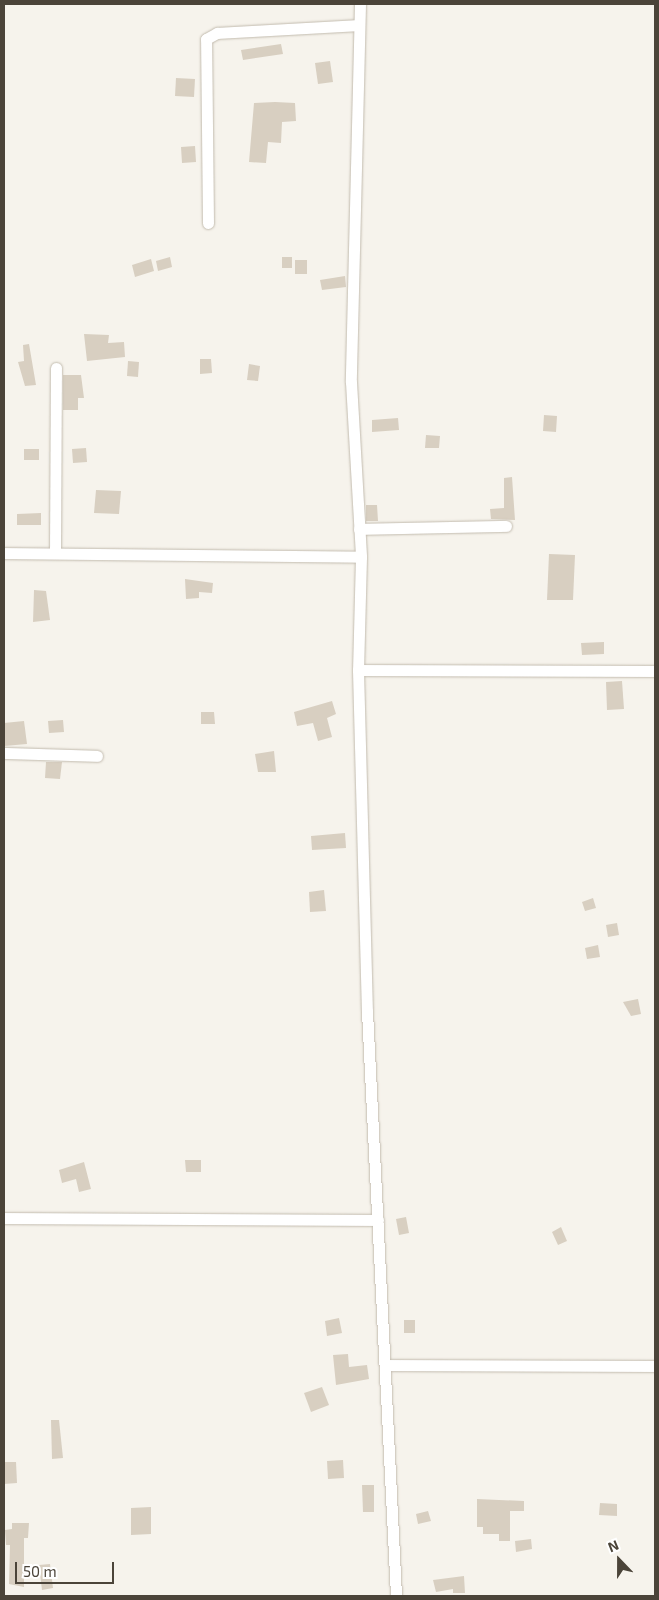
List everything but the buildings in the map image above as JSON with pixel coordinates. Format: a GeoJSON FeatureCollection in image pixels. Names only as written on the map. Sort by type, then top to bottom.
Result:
{"type":"FeatureCollection","features":[{"type":"Feature","properties":{"kind":"street"},"geometry":{"type":"LineString","coordinates":[[360,4],[351,382],[361,557],[358,670],[378,1220],[396,1596]]}},
{"type":"Feature","properties":{"kind":"street"},"geometry":{"type":"LineString","coordinates":[[208,223],[206,39],[217,33],[359,25]]}},
{"type":"Feature","properties":{"kind":"street"},"geometry":{"type":"LineString","coordinates":[[54,553],[56,368]]}},
{"type":"Feature","properties":{"kind":"street"},"geometry":{"type":"LineString","coordinates":[[360,529],[506,526]]}},
{"type":"Feature","properties":{"kind":"street"},"geometry":{"type":"LineString","coordinates":[[4,552],[361,557]]}},
{"type":"Feature","properties":{"kind":"street"},"geometry":{"type":"LineString","coordinates":[[358,670],[655,671]]}},
{"type":"Feature","properties":{"kind":"street"},"geometry":{"type":"LineString","coordinates":[[4,753],[97,756]]}},
{"type":"Feature","properties":{"kind":"street"},"geometry":{"type":"LineString","coordinates":[[4,1218],[378,1220]]}},
{"type":"Feature","properties":{"kind":"street"},"geometry":{"type":"LineString","coordinates":[[385,1365],[655,1366]]}}]}
